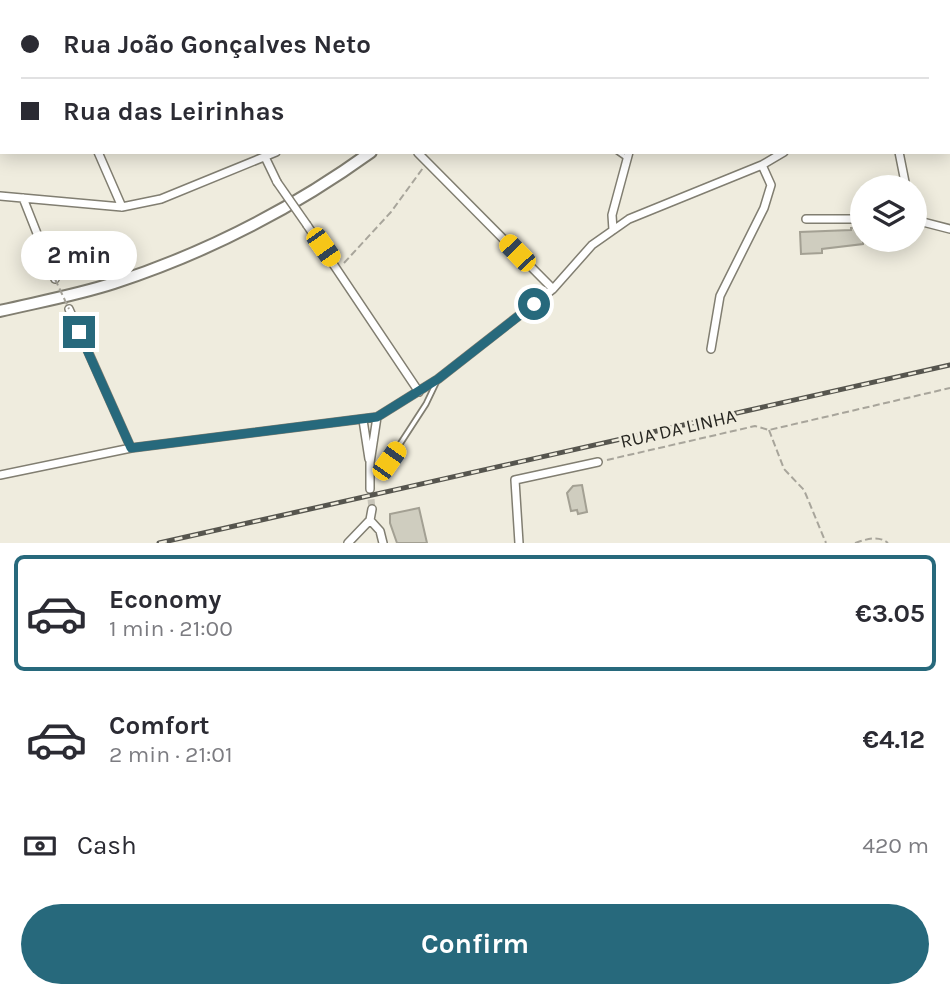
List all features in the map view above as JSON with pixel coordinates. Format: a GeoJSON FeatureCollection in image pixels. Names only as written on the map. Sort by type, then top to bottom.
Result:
{"type":"FeatureCollection","features":[{"type":"Feature","properties":{"kind":"main road"},"geometry":{"type":"LineString","coordinates":[[0,311],[112,284],[181,258],[286,207],[368,154]]}},
{"type":"Feature","properties":{"kind":"street"},"geometry":{"type":"LineString","coordinates":[[99,154],[122,207]]}},
{"type":"Feature","properties":{"kind":"street"},"geometry":{"type":"LineString","coordinates":[[0,195],[122,207],[161,199],[272,154]]}},
{"type":"Feature","properties":{"kind":"street"},"geometry":{"type":"LineString","coordinates":[[419,154],[553,289]]}},
{"type":"Feature","properties":{"kind":"street"},"geometry":{"type":"LineString","coordinates":[[0,475],[131,448],[377,417],[438,379],[553,289],[592,245],[612,230],[629,219],[762,165],[781,154]]}},
{"type":"Feature","properties":{"kind":"street"},"geometry":{"type":"LineString","coordinates":[[899,154],[904,175]]}},
{"type":"Feature","properties":{"kind":"street"},"geometry":{"type":"LineString","coordinates":[[612,230],[612,215],[628,156]]}},
{"type":"Feature","properties":{"kind":"street"},"geometry":{"type":"LineString","coordinates":[[265,157],[277,182],[419,392]]}},
{"type":"Feature","properties":{"kind":"street"},"geometry":{"type":"LineString","coordinates":[[711,349],[720,296],[764,208],[771,185],[762,165]]}},
{"type":"Feature","properties":{"kind":"street"},"geometry":{"type":"LineString","coordinates":[[23,198],[55,279]]}},
{"type":"Feature","properties":{"kind":"street"},"geometry":{"type":"LineString","coordinates":[[806,219],[850,219]]}},
{"type":"Feature","properties":{"kind":"street"},"geometry":{"type":"LineString","coordinates":[[927,223],[950,229]]}},
{"type":"Feature","properties":{"kind":"street"},"geometry":{"type":"LineString","coordinates":[[69,309],[131,448]]}},
{"type":"Feature","properties":{"kind":"street"},"geometry":{"type":"LineString","coordinates":[[370,489],[370,463],[377,417]]}},
{"type":"Feature","properties":{"kind":"street"},"geometry":{"type":"LineString","coordinates":[[363,420],[370,463]]}},
{"type":"Feature","properties":{"kind":"street","name":"RUA DA LINHA"},"geometry":{"type":"LineString","coordinates":[[519,543],[515,480],[598,462]]}},
{"type":"Feature","properties":{"kind":"street"},"geometry":{"type":"LineString","coordinates":[[352,542],[370,520],[372,509]]}},
{"type":"Feature","properties":{"kind":"street"},"geometry":{"type":"LineString","coordinates":[[370,520],[384,541]]}},
{"type":"Feature","properties":{"kind":"lane"},"geometry":{"type":"LineString","coordinates":[[389,461],[426,404],[438,379]]}},
{"type":"Feature","properties":{"kind":"path"},"geometry":{"type":"LineString","coordinates":[[338,269],[391,212],[428,162]]}},
{"type":"Feature","properties":{"kind":"path"},"geometry":{"type":"LineString","coordinates":[[55,279],[69,309]]}},
{"type":"Feature","properties":{"kind":"path","name":"RUA DA LINHA"},"geometry":{"type":"LineString","coordinates":[[598,462],[755,426],[769,430],[950,388]]}},
{"type":"Feature","properties":{"kind":"path"},"geometry":{"type":"LineString","coordinates":[[769,430],[784,469],[804,490],[826,543]]}},
{"type":"Feature","properties":{"kind":"path"},"geometry":{"type":"LineString","coordinates":[[855,543],[869,538],[888,543]]}},
{"type":"Feature","properties":{"kind":"building"},"geometry":{"type":"Polygon","coordinates":[[[850,230],[850,246],[822,249],[822,253],[801,254],[800,232],[850,230]]]}},
{"type":"Feature","properties":{"kind":"building"},"geometry":{"type":"Polygon","coordinates":[[[582,485],[587,512],[578,514],[577,510],[571,511],[567,493],[573,486],[582,485]]]}},
{"type":"Feature","properties":{"kind":"building"},"geometry":{"type":"Polygon","coordinates":[[[419,508],[427,543],[397,543],[390,523],[390,514],[419,508]]]}},
{"type":"Feature","properties":{"kind":"tunnel"},"geometry":{"type":"LineString","coordinates":[[370,489],[372,509]]}},
{"type":"Feature","properties":{"kind":"railway"},"geometry":{"type":"LineString","coordinates":[[159,543],[950,365]]}},
{"type":"Feature","properties":{"kind":"route"},"geometry":{"type":"LineString","coordinates":[[79,332],[131,448],[377,417],[438,379],[534,304]]}}]}
